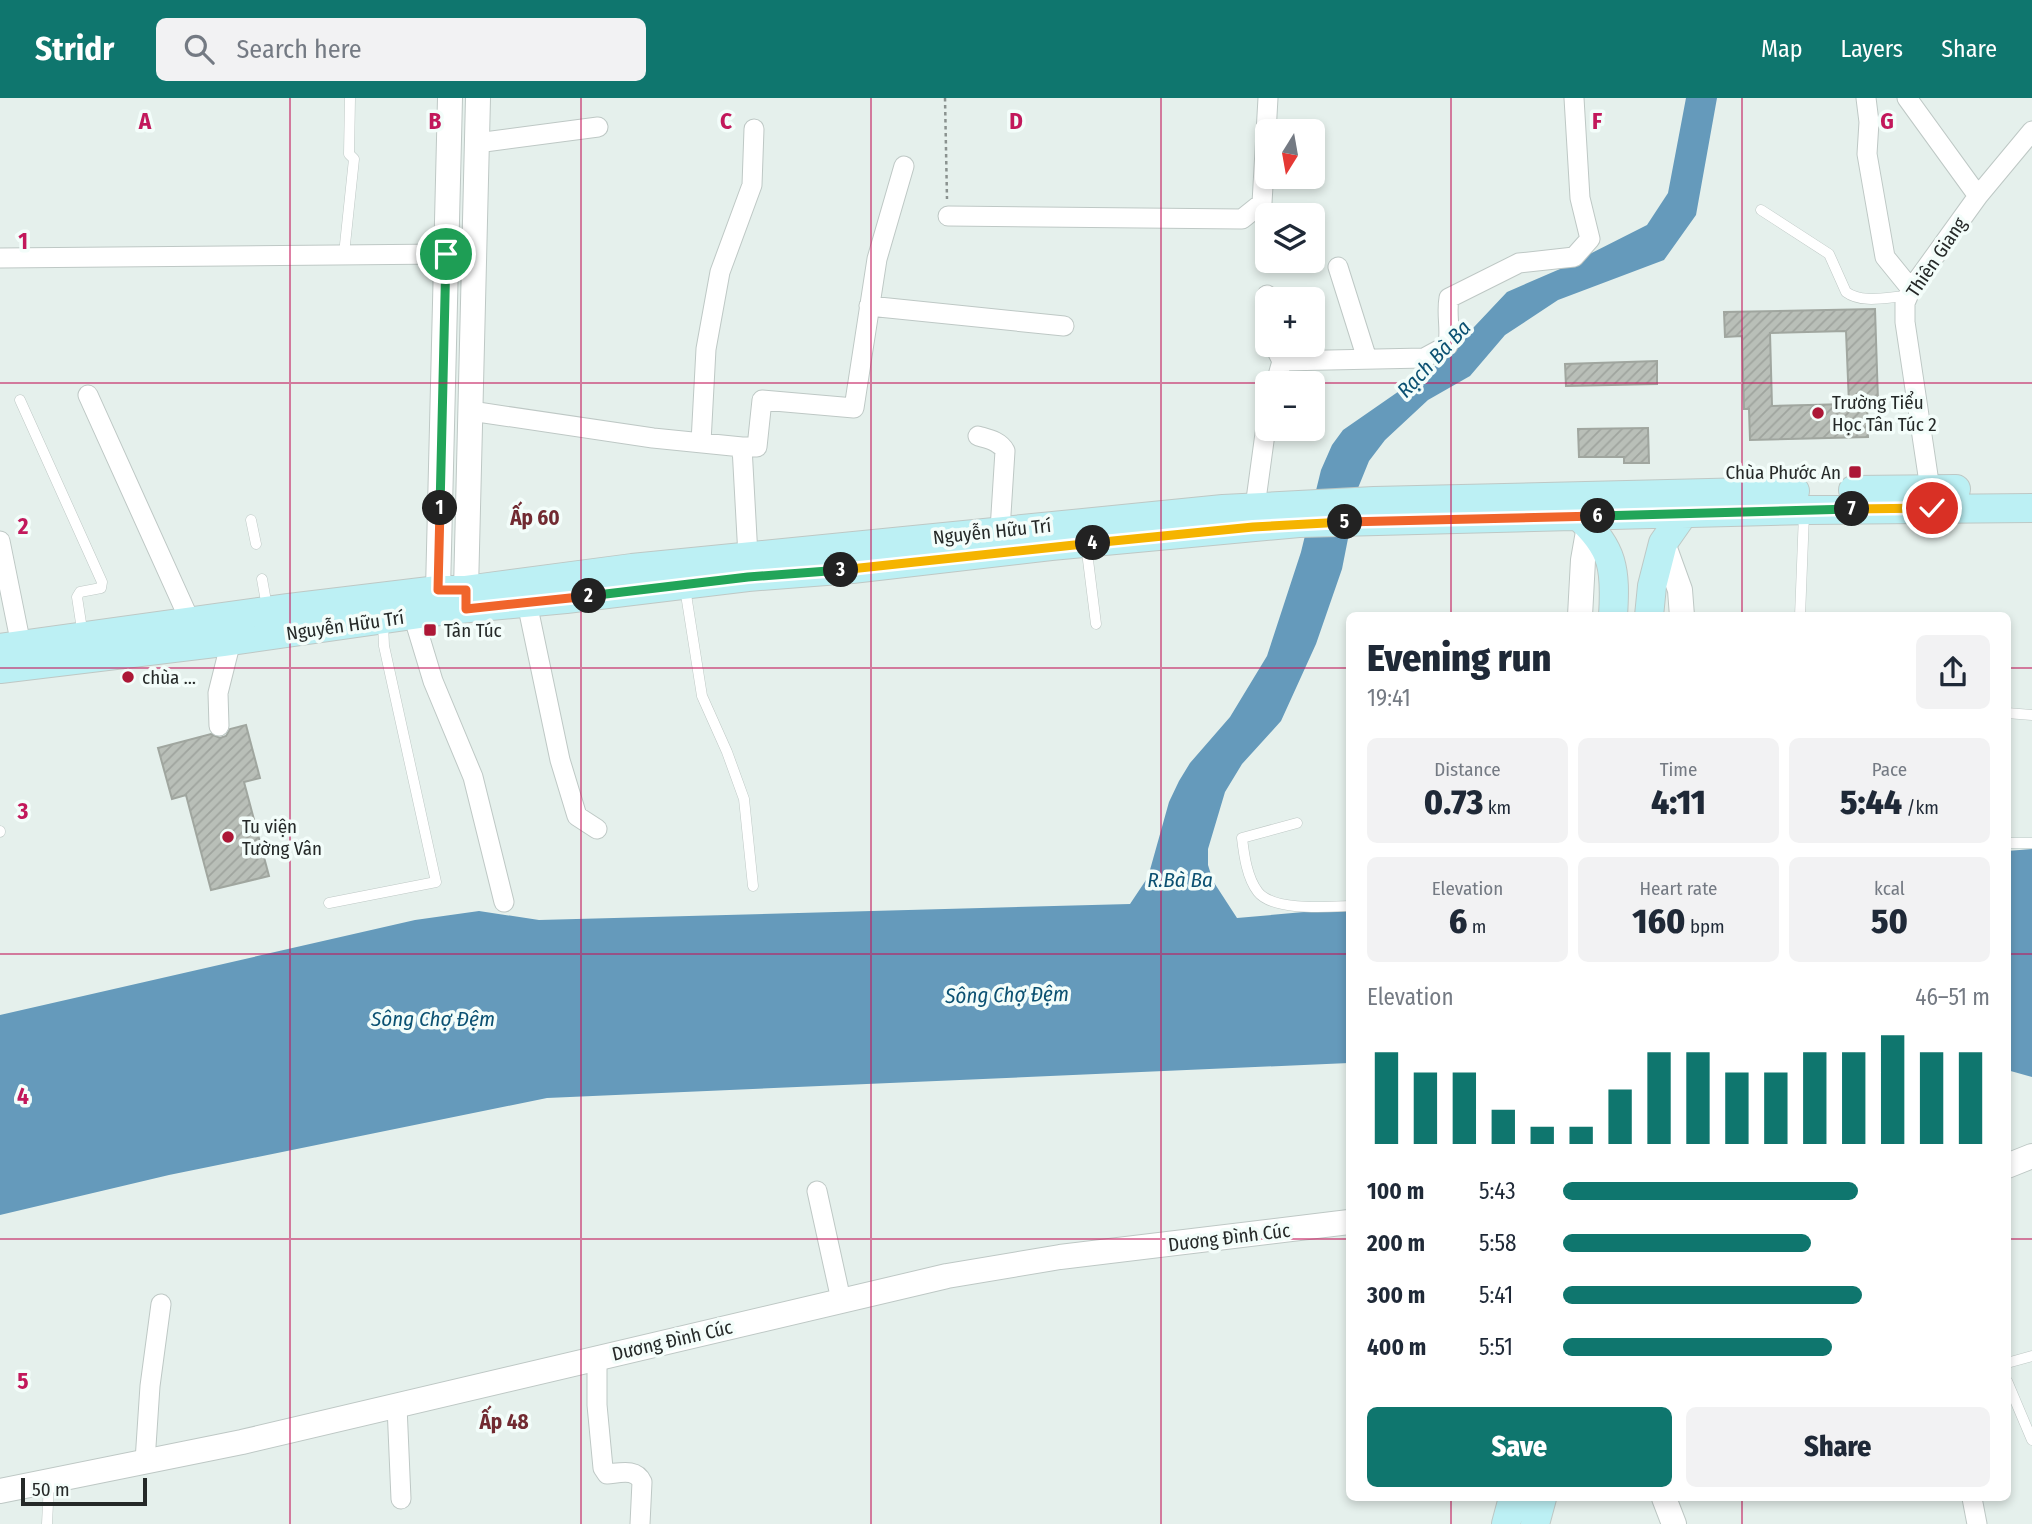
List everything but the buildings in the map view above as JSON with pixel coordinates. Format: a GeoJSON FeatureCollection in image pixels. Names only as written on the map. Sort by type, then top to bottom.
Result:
{"type":"FeatureCollection","features":[{"type":"Feature","properties":{"kind":"main road","name":"Nguyễn Hữu Trí"},"geometry":{"type":"LineString","coordinates":[[0,669],[410,605],[466,599],[632,568],[748,556],[852,558],[1086,543],[1299,514],[1930,489],[2032,490]]}},
{"type":"Feature","properties":{"kind":"main road","name":"Nguyễn Hữu Trí"},"geometry":{"type":"LineString","coordinates":[[466,599],[527,603],[684,584],[852,558],[1000,530],[1255,507],[1299,514]]}},
{"type":"Feature","properties":{"kind":"main road","name":"Nguyễn Hữu Trí"},"geometry":{"type":"LineString","coordinates":[[1375,511],[1583,521],[1684,513],[2032,508]]}},
{"type":"Feature","properties":{"kind":"main road"},"geometry":{"type":"LineString","coordinates":[[1649,612],[1652,586],[1663,543],[1684,513]]}},
{"type":"Feature","properties":{"kind":"main road"},"geometry":{"type":"LineString","coordinates":[[1583,521],[1610,556],[1615,584],[1613,612]]}},
{"type":"Feature","properties":{"kind":"main road","name":"Nguyễn Hữu Trí"},"geometry":{"type":"LineString","coordinates":[[10,646],[190,621],[224,633],[268,611],[410,605]]}},
{"type":"Feature","properties":{"kind":"main road"},"geometry":{"type":"LineString","coordinates":[[1506,1524],[1512,1501]]}},
{"type":"Feature","properties":{"kind":"street"},"geometry":{"type":"LineString","coordinates":[[450,98],[446,254],[410,605],[433,681],[473,778],[504,902]]}},
{"type":"Feature","properties":{"kind":"street"},"geometry":{"type":"LineString","coordinates":[[466,599],[478,98]]}},
{"type":"Feature","properties":{"kind":"street"},"geometry":{"type":"LineString","coordinates":[[948,216],[1242,219],[1262,203],[1268,98]]}},
{"type":"Feature","properties":{"kind":"street"},"geometry":{"type":"LineString","coordinates":[[1325,356],[1424,358],[1448,345],[1449,298],[1519,263],[1574,257],[1590,239],[1580,198],[1574,98]]}},
{"type":"Feature","properties":{"kind":"street"},"geometry":{"type":"LineString","coordinates":[[1866,98],[1869,122],[1867,153],[1885,257],[1909,292]]}},
{"type":"Feature","properties":{"kind":"street"},"geometry":{"type":"LineString","coordinates":[[1907,98],[1978,196]]}},
{"type":"Feature","properties":{"kind":"street"},"geometry":{"type":"LineString","coordinates":[[477,143],[598,127]]}},
{"type":"Feature","properties":{"kind":"street"},"geometry":{"type":"LineString","coordinates":[[701,442],[706,349],[720,272],[752,184],[754,130]]}},
{"type":"Feature","properties":{"kind":"street","name":"Thiên Giang"},"geometry":{"type":"LineString","coordinates":[[1930,489],[1905,322],[1905,303],[1909,292],[1978,196],[2032,131]]}},
{"type":"Feature","properties":{"kind":"street"},"geometry":{"type":"LineString","coordinates":[[471,411],[653,438],[757,447],[762,400],[854,408],[877,259],[904,166]]}},
{"type":"Feature","properties":{"kind":"street"},"geometry":{"type":"LineString","coordinates":[[0,258],[446,254]]}},
{"type":"Feature","properties":{"kind":"street"},"geometry":{"type":"LineString","coordinates":[[1338,267],[1367,359]]}},
{"type":"Feature","properties":{"kind":"street"},"geometry":{"type":"LineString","coordinates":[[869,306],[1064,326]]}},
{"type":"Feature","properties":{"kind":"street"},"geometry":{"type":"LineString","coordinates":[[88,395],[190,621]]}},
{"type":"Feature","properties":{"kind":"street"},"geometry":{"type":"LineString","coordinates":[[978,436],[1003,445],[1005,451],[1000,530]]}},
{"type":"Feature","properties":{"kind":"street"},"geometry":{"type":"LineString","coordinates":[[1255,507],[1264,441]]}},
{"type":"Feature","properties":{"kind":"street"},"geometry":{"type":"LineString","coordinates":[[742,447],[748,556]]}},
{"type":"Feature","properties":{"kind":"street"},"geometry":{"type":"LineString","coordinates":[[1580,612],[1583,521]]}},
{"type":"Feature","properties":{"kind":"street"},"geometry":{"type":"LineString","coordinates":[[0,541],[10,646]]}},
{"type":"Feature","properties":{"kind":"street"},"geometry":{"type":"LineString","coordinates":[[1663,543],[1680,590],[1682,612]]}},
{"type":"Feature","properties":{"kind":"street"},"geometry":{"type":"LineString","coordinates":[[527,603],[560,760],[573,805],[577,816],[597,829]]}},
{"type":"Feature","properties":{"kind":"street"},"geometry":{"type":"LineString","coordinates":[[219,726],[218,693],[224,633]]}},
{"type":"Feature","properties":{"kind":"street"},"geometry":{"type":"LineString","coordinates":[[2011,1164],[2032,1156]]}},
{"type":"Feature","properties":{"kind":"street"},"geometry":{"type":"LineString","coordinates":[[817,1191],[841,1300]]}},
{"type":"Feature","properties":{"kind":"street","name":"Dương Đình Cúc"},"geometry":{"type":"LineString","coordinates":[[0,1491],[242,1442],[947,1276],[1048,1259],[1346,1222]]}},
{"type":"Feature","properties":{"kind":"street"},"geometry":{"type":"LineString","coordinates":[[145,1461],[150,1386],[161,1304]]}},
{"type":"Feature","properties":{"kind":"street"},"geometry":{"type":"LineString","coordinates":[[597,1358],[597,1405],[603,1468],[607,1474],[634,1472],[639,1476],[642,1482],[640,1524]]}},
{"type":"Feature","properties":{"kind":"street"},"geometry":{"type":"LineString","coordinates":[[397,1406],[401,1499]]}},
{"type":"Feature","properties":{"kind":"street"},"geometry":{"type":"LineString","coordinates":[[1666,1501],[1674,1524]]}},
{"type":"Feature","properties":{"kind":"street"},"geometry":{"type":"LineString","coordinates":[[1973,1501],[1977,1524]]}},
{"type":"Feature","properties":{"kind":"lane"},"geometry":{"type":"LineString","coordinates":[[344,254],[354,159],[349,154],[350,98]]}},
{"type":"Feature","properties":{"kind":"lane"},"geometry":{"type":"LineString","coordinates":[[1761,210],[1829,254],[1846,292],[1850,295],[1861,299],[1909,292]]}},
{"type":"Feature","properties":{"kind":"lane"},"geometry":{"type":"LineString","coordinates":[[20,400],[103,582],[101,588],[80,592],[78,597],[83,636]]}},
{"type":"Feature","properties":{"kind":"lane"},"geometry":{"type":"LineString","coordinates":[[1799,612],[1805,510]]}},
{"type":"Feature","properties":{"kind":"lane"},"geometry":{"type":"LineString","coordinates":[[251,520],[256,544]]}},
{"type":"Feature","properties":{"kind":"lane"},"geometry":{"type":"LineString","coordinates":[[1086,543],[1096,624]]}},
{"type":"Feature","properties":{"kind":"lane"},"geometry":{"type":"LineString","coordinates":[[262,579],[268,611]]}},
{"type":"Feature","properties":{"kind":"lane"},"geometry":{"type":"LineString","coordinates":[[684,584],[702,696],[744,799],[753,886]]}},
{"type":"Feature","properties":{"kind":"lane"},"geometry":{"type":"LineString","coordinates":[[329,903],[436,882],[384,646],[410,605]]}},
{"type":"Feature","properties":{"kind":"lane"},"geometry":{"type":"LineString","coordinates":[[2011,713],[2032,715]]}},
{"type":"Feature","properties":{"kind":"lane"},"geometry":{"type":"LineString","coordinates":[[1297,823],[1242,838],[1245,859],[1256,890],[1263,897],[1289,906],[1346,906]]}},
{"type":"Feature","properties":{"kind":"lane"},"geometry":{"type":"LineString","coordinates":[[2011,843],[2032,843]]}},
{"type":"Feature","properties":{"kind":"lane"},"geometry":{"type":"LineString","coordinates":[[2011,1362],[2032,1356]]}},
{"type":"Feature","properties":{"kind":"lane"},"geometry":{"type":"LineString","coordinates":[[2011,1390],[2032,1440]]}},
{"type":"Feature","properties":{"kind":"lane"},"geometry":{"type":"LineString","coordinates":[[47,1524],[49,1481]]}},
{"type":"Feature","properties":{"kind":"path"},"geometry":{"type":"LineString","coordinates":[[945,98],[948,216]]}},
{"type":"Feature","properties":{"kind":"water","name":"Sông Chợ Đệm"},"geometry":{"type":"Polygon","coordinates":[[[1686,98],[1717,98],[1696,215],[1664,260],[1558,300],[1505,335],[1470,376],[1428,400],[1385,440],[1369,461],[1358,488],[1342,569],[1316,644],[1281,721],[1242,764],[1225,792],[1208,849],[1208,865],[1213,881],[1237,918],[1346,908],[1346,1063],[547,1098],[169,1175],[0,1215],[0,1015],[415,920],[479,911],[539,920],[1130,904],[1148,877],[1169,802],[1179,781],[1190,763],[1230,717],[1267,656],[1301,552],[1321,470],[1332,445],[1343,430],[1441,362],[1507,292],[1560,269],[1647,225],[1668,193],[1686,98]]]}},
{"type":"Feature","properties":{"kind":"water"},"geometry":{"type":"Polygon","coordinates":[[[2032,849],[2032,1077],[2011,1071],[2011,851],[2032,849]]]}},
{"type":"Feature","properties":{"kind":"place","name":"Trường Tiểu Học Tân Túc 2"},"geometry":{"type":"Point","coordinates":[1818,413]}},
{"type":"Feature","properties":{"kind":"place","name":"Chùa Phước An"},"geometry":{"type":"Point","coordinates":[1855,472]}},
{"type":"Feature","properties":{"kind":"place","name":"Tân Túc"},"geometry":{"type":"Point","coordinates":[430,630]}},
{"type":"Feature","properties":{"kind":"place","name":"chùa …"},"geometry":{"type":"Point","coordinates":[128,677]}},
{"type":"Feature","properties":{"kind":"place","name":"Tu viện Tường Vân"},"geometry":{"type":"Point","coordinates":[228,837]}},
{"type":"Feature","properties":{"kind":"district","name":"Ấp 60"},"geometry":{"type":"Point","coordinates":[535,518]}},
{"type":"Feature","properties":{"kind":"district","name":"Ấp 48"},"geometry":{"type":"Point","coordinates":[504,1422]}},
{"type":"Feature","properties":{"kind":"route"},"geometry":{"type":"LineString","coordinates":[[446,254],[438,590],[466,590],[466,609],[748,577],[852,569],[1299,523],[1932,508]]}},
{"type":"Feature","properties":{"kind":"water label","name":"Rạch Bà Ba"},"geometry":{"type":"Point","coordinates":[1434,359]}},
{"type":"Feature","properties":{"kind":"water label","name":"R.Bà Ba"},"geometry":{"type":"Point","coordinates":[1180,880]}}]}
